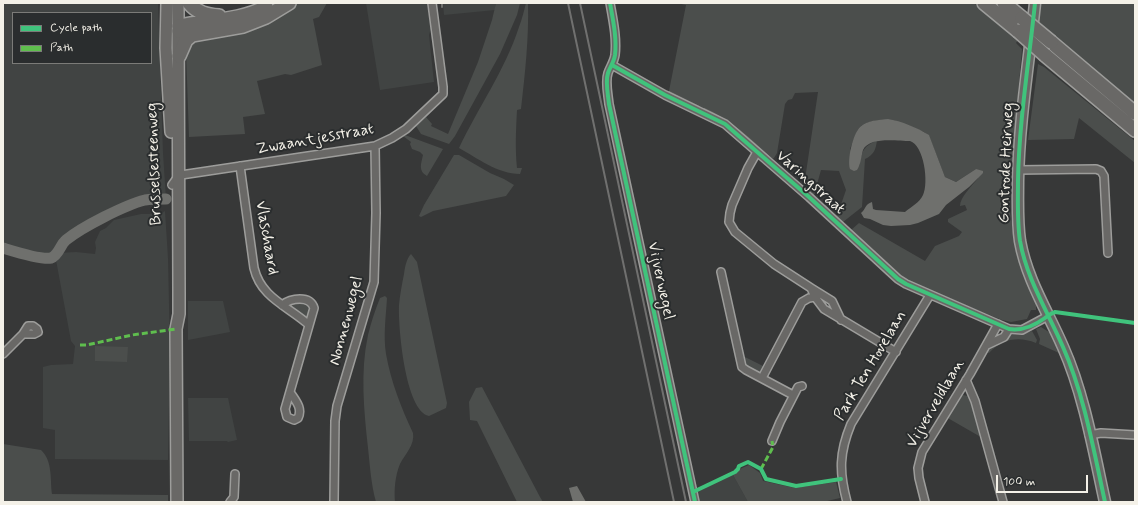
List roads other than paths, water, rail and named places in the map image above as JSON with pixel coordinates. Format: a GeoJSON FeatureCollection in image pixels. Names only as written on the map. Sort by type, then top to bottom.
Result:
{"type":"FeatureCollection","features":[{"type":"Feature","properties":{"kind":"highway"},"geometry":{"type":"LineString","coordinates":[[189,3],[199,12],[208,15],[233,18]]}},
{"type":"Feature","properties":{"kind":"highway"},"geometry":{"type":"LineString","coordinates":[[178,29],[233,18],[260,10],[273,3]]}},
{"type":"Feature","properties":{"kind":"highway"},"geometry":{"type":"LineString","coordinates":[[179,56],[186,40],[192,35],[243,26],[266,17],[289,3]]}},
{"type":"Feature","properties":{"kind":"highway"},"geometry":{"type":"LineString","coordinates":[[984,3],[1135,130]]}},
{"type":"Feature","properties":{"kind":"highway"},"geometry":{"type":"LineString","coordinates":[[1004,3],[1135,113]]}},
{"type":"Feature","properties":{"kind":"highway"},"geometry":{"type":"LineString","coordinates":[[178,29],[192,35]]}},
{"type":"Feature","properties":{"kind":"main road","name":"Brusselsesteenweg"},"geometry":{"type":"LineString","coordinates":[[175,176],[179,56],[178,3]]}},
{"type":"Feature","properties":{"kind":"main road","name":"Brusselsesteenweg"},"geometry":{"type":"LineString","coordinates":[[167,5],[166,48],[175,176],[179,307],[176,325],[177,502]]}},
{"type":"Feature","properties":{"kind":"main road"},"geometry":{"type":"LineString","coordinates":[[166,48],[171,36],[178,29],[171,22],[167,5]]}},
{"type":"Feature","properties":{"kind":"street","name":"Zwaantjesstraat"},"geometry":{"type":"LineString","coordinates":[[175,176],[375,146],[406,129],[443,94],[432,3]]}},
{"type":"Feature","properties":{"kind":"street"},"geometry":{"type":"LineString","coordinates":[[610,3],[615,37],[615,56],[612,65]]}},
{"type":"Feature","properties":{"kind":"street","name":"Gontrode Heirweg"},"geometry":{"type":"LineString","coordinates":[[1035,3],[1018,170],[1018,220],[1020,240],[1027,268],[1063,347],[1079,392],[1105,502]]}},
{"type":"Feature","properties":{"kind":"street","name":"Varingstraat"},"geometry":{"type":"LineString","coordinates":[[612,65],[665,95],[719,120],[733,130],[906,284],[1009,329]]}},
{"type":"Feature","properties":{"kind":"street","name":"Vijverwegel"},"geometry":{"type":"LineString","coordinates":[[612,65],[608,73],[607,85],[609,104],[695,502]]}},
{"type":"Feature","properties":{"kind":"street","name":"Nonnenwegel"},"geometry":{"type":"LineString","coordinates":[[334,502],[335,421],[337,406],[374,282],[376,213],[375,146]]}},
{"type":"Feature","properties":{"kind":"street"},"geometry":{"type":"LineString","coordinates":[[757,152],[748,168],[732,205],[730,222],[735,232],[773,264],[832,301],[841,320]]}},
{"type":"Feature","properties":{"kind":"street","name":"Vlaschaard"},"geometry":{"type":"LineString","coordinates":[[240,166],[257,278],[262,287],[272,298],[309,325]]}},
{"type":"Feature","properties":{"kind":"street"},"geometry":{"type":"LineString","coordinates":[[1018,170],[1096,169],[1101,171],[1104,176],[1108,253]]}},
{"type":"Feature","properties":{"kind":"street"},"geometry":{"type":"LineString","coordinates":[[721,272],[742,367],[793,395]]}},
{"type":"Feature","properties":{"kind":"street"},"geometry":{"type":"LineString","coordinates":[[811,288],[815,297],[824,309],[896,352]]}},
{"type":"Feature","properties":{"kind":"street","name":"Park Ten Hovelaan"},"geometry":{"type":"LineString","coordinates":[[847,502],[841,479],[842,449],[846,438],[852,424],[930,295]]}},
{"type":"Feature","properties":{"kind":"street"},"geometry":{"type":"LineString","coordinates":[[762,378],[802,302],[809,298],[815,297]]}},
{"type":"Feature","properties":{"kind":"street"},"geometry":{"type":"LineString","coordinates":[[282,305],[289,300],[303,299],[310,301],[314,308],[314,314],[309,325],[290,392]]}},
{"type":"Feature","properties":{"kind":"street"},"geometry":{"type":"LineString","coordinates":[[987,345],[1004,337],[1009,329],[1022,330],[1048,316]]}},
{"type":"Feature","properties":{"kind":"street","name":"Vijverveldlaan"},"geometry":{"type":"LineString","coordinates":[[925,502],[919,478],[919,460],[928,442],[987,345],[998,324]]}},
{"type":"Feature","properties":{"kind":"street"},"geometry":{"type":"LineString","coordinates":[[3,354],[23,334]]}},
{"type":"Feature","properties":{"kind":"street"},"geometry":{"type":"LineString","coordinates":[[966,380],[975,401],[1003,502]]}},
{"type":"Feature","properties":{"kind":"street"},"geometry":{"type":"LineString","coordinates":[[772,441],[793,395],[798,387],[802,386]]}},
{"type":"Feature","properties":{"kind":"street"},"geometry":{"type":"LineString","coordinates":[[1089,434],[1101,433],[1135,435]]}},
{"type":"Feature","properties":{"kind":"street"},"geometry":{"type":"LineString","coordinates":[[230,502],[234,497],[235,474]]}},
{"type":"Feature","properties":{"kind":"waterway"},"geometry":{"type":"LineString","coordinates":[[669,92],[699,107]]}},
{"type":"Feature","properties":{"kind":"waterway"},"geometry":{"type":"LineString","coordinates":[[704,109],[731,124],[768,156]]}},
{"type":"Feature","properties":{"kind":"waterway"},"geometry":{"type":"LineString","coordinates":[[3,248],[34,257],[51,258],[56,255],[66,240],[104,217],[145,200],[166,199]]}},
{"type":"Feature","properties":{"kind":"railway"},"geometry":{"type":"LineString","coordinates":[[568,3],[674,502]]}},
{"type":"Feature","properties":{"kind":"railway"},"geometry":{"type":"LineString","coordinates":[[580,3],[686,502]]}}]}
